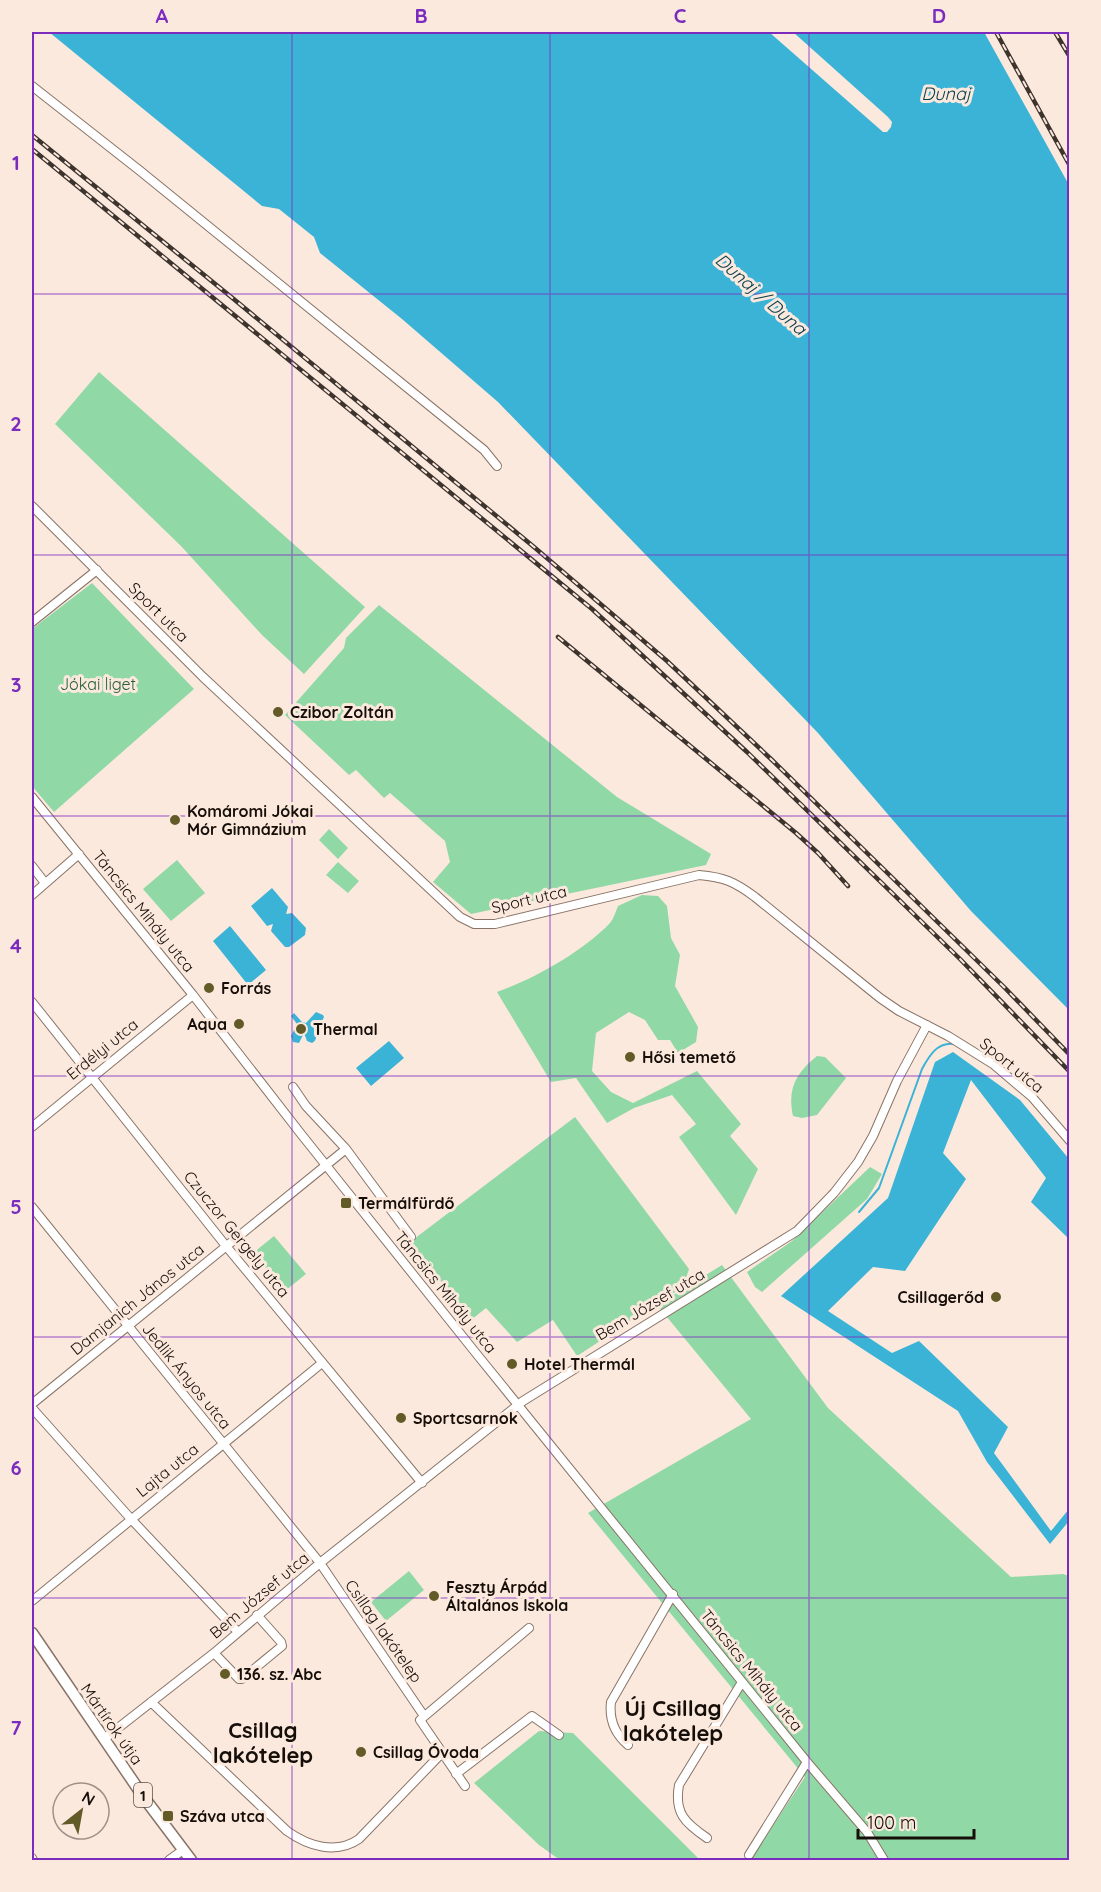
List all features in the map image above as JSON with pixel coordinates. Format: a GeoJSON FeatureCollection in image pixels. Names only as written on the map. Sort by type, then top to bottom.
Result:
{"type":"FeatureCollection","features":[{"type":"Feature","properties":{"kind":"main road","name":"Mártírok útja"},"geometry":{"type":"LineString","coordinates":[[32,1633],[104,1739],[191,1860]]}},
{"type":"Feature","properties":{"kind":"street"},"geometry":{"type":"LineString","coordinates":[[32,86],[148,177],[484,450],[497,466]]}},
{"type":"Feature","properties":{"kind":"street","name":"Sport utca"},"geometry":{"type":"LineString","coordinates":[[32,506],[203,677],[460,917],[474,924],[495,924],[699,875],[722,877],[755,897],[880,998],[993,1064],[1032,1098],[1070,1141]]}},
{"type":"Feature","properties":{"kind":"street"},"geometry":{"type":"LineString","coordinates":[[32,622],[97,570]]}},
{"type":"Feature","properties":{"kind":"street","name":"Táncsics Mihály utca"},"geometry":{"type":"LineString","coordinates":[[32,796],[742,1682],[867,1832],[884,1860]]}},
{"type":"Feature","properties":{"kind":"street"},"geometry":{"type":"LineString","coordinates":[[32,895],[79,854]]}},
{"type":"Feature","properties":{"kind":"street"},"geometry":{"type":"LineString","coordinates":[[32,866],[45,883]]}},
{"type":"Feature","properties":{"kind":"street","name":"Erdélyi utca"},"geometry":{"type":"LineString","coordinates":[[32,1127],[193,995]]}},
{"type":"Feature","properties":{"kind":"street","name":"Czuczor Gergely utca"},"geometry":{"type":"LineString","coordinates":[[32,1002],[226,1246],[422,1483]]}},
{"type":"Feature","properties":{"kind":"street","name":"Bem József utca"},"geometry":{"type":"LineString","coordinates":[[104,1739],[214,1653],[320,1563],[518,1404],[545,1385],[775,1245],[807,1221],[850,1173],[865,1151],[927,1024]]}},
{"type":"Feature","properties":{"kind":"street"},"geometry":{"type":"LineString","coordinates":[[292,1087],[306,1106],[346,1149],[411,1237]]}},
{"type":"Feature","properties":{"kind":"street","name":"Damjanich János utca"},"geometry":{"type":"LineString","coordinates":[[32,1406],[346,1149]]}},
{"type":"Feature","properties":{"kind":"street","name":"Jedlik Ányos utca"},"geometry":{"type":"LineString","coordinates":[[32,1207],[320,1563]]}},
{"type":"Feature","properties":{"kind":"street","name":"Lajta utca"},"geometry":{"type":"LineString","coordinates":[[32,1601],[322,1363]]}},
{"type":"Feature","properties":{"kind":"street"},"geometry":{"type":"LineString","coordinates":[[32,1406],[131,1519],[238,1632]]}},
{"type":"Feature","properties":{"kind":"street","name":"Csillag lakótelep"},"geometry":{"type":"LineString","coordinates":[[320,1563],[424,1716],[420,1720],[465,1786]]}},
{"type":"Feature","properties":{"kind":"street"},"geometry":{"type":"LineString","coordinates":[[628,1745],[619,1737],[612,1723],[611,1702],[673,1594]]}},
{"type":"Feature","properties":{"kind":"street"},"geometry":{"type":"LineString","coordinates":[[214,1653],[239,1679],[242,1679],[282,1646],[257,1615]]}},
{"type":"Feature","properties":{"kind":"street"},"geometry":{"type":"LineString","coordinates":[[424,1716],[529,1628]]}},
{"type":"Feature","properties":{"kind":"street"},"geometry":{"type":"LineString","coordinates":[[707,1838],[683,1818],[677,1803],[679,1785],[742,1682]]}},
{"type":"Feature","properties":{"kind":"street"},"geometry":{"type":"LineString","coordinates":[[151,1702],[287,1832],[303,1841],[323,1847],[344,1847],[358,1839],[442,1753]]}},
{"type":"Feature","properties":{"kind":"street"},"geometry":{"type":"LineString","coordinates":[[456,1774],[532,1716],[559,1734]]}},
{"type":"Feature","properties":{"kind":"street"},"geometry":{"type":"LineString","coordinates":[[749,1855],[807,1762]]}},
{"type":"Feature","properties":{"kind":"street"},"geometry":{"type":"LineString","coordinates":[[169,1860],[183,1850]]}},
{"type":"Feature","properties":{"kind":"green space"},"geometry":{"type":"Polygon","coordinates":[[[99,372],[365,607],[304,674],[262,635],[181,546],[55,424],[99,372]]]}},
{"type":"Feature","properties":{"kind":"green space","name":"Jókai liget"},"geometry":{"type":"Polygon","coordinates":[[[92,583],[194,689],[54,812],[32,786],[32,629],[92,583]]]}},
{"type":"Feature","properties":{"kind":"green space"},"geometry":{"type":"Polygon","coordinates":[[[379,605],[617,797],[711,854],[706,865],[471,914],[433,882],[450,862],[445,841],[390,793],[384,798],[356,770],[349,775],[285,715],[344,648],[346,638],[379,605]]]}},
{"type":"Feature","properties":{"kind":"green space"},"geometry":{"type":"Polygon","coordinates":[[[329,829],[348,848],[338,859],[319,840],[329,829]]]}},
{"type":"Feature","properties":{"kind":"green space"},"geometry":{"type":"Polygon","coordinates":[[[177,860],[205,893],[171,921],[143,889],[177,860]]]}},
{"type":"Feature","properties":{"kind":"green space"},"geometry":{"type":"Polygon","coordinates":[[[338,862],[359,881],[348,893],[326,875],[338,862]]]}},
{"type":"Feature","properties":{"kind":"green space"},"geometry":{"type":"Polygon","coordinates":[[[642,895],[658,896],[667,906],[671,938],[680,955],[675,986],[698,1027],[696,1042],[678,1053],[670,1040],[658,1040],[645,1020],[629,1012],[596,1033],[592,1071],[611,1092],[633,1103],[697,1071],[741,1124],[730,1136],[758,1169],[736,1215],[679,1137],[696,1124],[672,1095],[634,1108],[607,1123],[576,1078],[551,1082],[497,992],[542,972],[572,954],[610,923],[618,906],[642,895]]]}},
{"type":"Feature","properties":{"kind":"green space"},"geometry":{"type":"Polygon","coordinates":[[[817,1056],[825,1057],[846,1078],[817,1115],[802,1118],[793,1116],[791,1098],[795,1082],[817,1056]]]}},
{"type":"Feature","properties":{"kind":"green space"},"geometry":{"type":"Polygon","coordinates":[[[575,1117],[689,1269],[683,1287],[577,1356],[553,1320],[517,1342],[486,1308],[471,1320],[410,1242],[575,1117]]]}},
{"type":"Feature","properties":{"kind":"green space"},"geometry":{"type":"Polygon","coordinates":[[[870,1167],[882,1174],[867,1199],[762,1292],[755,1287],[747,1272],[792,1241],[870,1167]]]}},
{"type":"Feature","properties":{"kind":"green space"},"geometry":{"type":"Polygon","coordinates":[[[274,1236],[306,1274],[285,1291],[253,1253],[274,1236]]]}},
{"type":"Feature","properties":{"kind":"green space"},"geometry":{"type":"Polygon","coordinates":[[[722,1265],[828,1408],[1011,1577],[1063,1574],[1069,1576],[1069,1860],[750,1860],[805,1777],[588,1513],[751,1419],[657,1305],[722,1265]]]}},
{"type":"Feature","properties":{"kind":"green space"},"geometry":{"type":"Polygon","coordinates":[[[409,1571],[424,1590],[386,1621],[371,1602],[409,1571]]]}},
{"type":"Feature","properties":{"kind":"green space"},"geometry":{"type":"Polygon","coordinates":[[[539,1731],[573,1733],[700,1860],[560,1860],[539,1845],[474,1783],[539,1731]]]}},
{"type":"Feature","properties":{"kind":"water"},"geometry":{"type":"Polygon","coordinates":[[[49,32],[769,32],[883,132],[887,132],[892,122],[888,117],[793,32],[984,32],[1069,185],[1069,1010],[971,911],[818,733],[498,402],[402,319],[320,253],[314,237],[279,209],[262,206],[49,32]]]}},
{"type":"Feature","properties":{"kind":"water"},"geometry":{"type":"Polygon","coordinates":[[[272,888],[288,907],[286,914],[292,913],[306,928],[305,935],[289,947],[285,947],[271,931],[273,924],[267,926],[251,906],[272,888]]]}},
{"type":"Feature","properties":{"kind":"water"},"geometry":{"type":"Polygon","coordinates":[[[230,926],[266,970],[248,985],[213,941],[230,926]]]}},
{"type":"Feature","properties":{"kind":"water","name":"Thermal"},"geometry":{"type":"Polygon","coordinates":[[[316,1012],[324,1017],[316,1026],[314,1041],[312,1043],[307,1041],[304,1033],[299,1043],[293,1042],[291,1036],[297,1024],[291,1016],[294,1013],[306,1023],[316,1012]]]}},
{"type":"Feature","properties":{"kind":"water"},"geometry":{"type":"Polygon","coordinates":[[[389,1041],[404,1058],[371,1086],[356,1068],[389,1041]]]}},
{"type":"Feature","properties":{"kind":"water"},"geometry":{"type":"Polygon","coordinates":[[[953,1052],[1020,1100],[1069,1159],[1069,1239],[1031,1202],[1046,1178],[971,1080],[943,1153],[966,1179],[905,1271],[873,1267],[828,1311],[892,1353],[919,1341],[1008,1427],[994,1453],[1051,1531],[1069,1509],[1069,1521],[1050,1544],[987,1462],[958,1411],[781,1296],[888,1198],[935,1062],[953,1052]]]}},
{"type":"Feature","properties":{"kind":"waterway"},"geometry":{"type":"LineString","coordinates":[[859,1212],[879,1188],[922,1069],[938,1048],[954,1044]]}},
{"type":"Feature","properties":{"kind":"railway"},"geometry":{"type":"LineString","coordinates":[[996,32],[1070,166]]}},
{"type":"Feature","properties":{"kind":"railway"},"geometry":{"type":"LineString","coordinates":[[1055,32],[1070,57]]}},
{"type":"Feature","properties":{"kind":"railway"},"geometry":{"type":"LineString","coordinates":[[32,135],[534,547],[667,661],[772,760],[1005,988],[1070,1055]]}},
{"type":"Feature","properties":{"kind":"railway"},"geometry":{"type":"LineString","coordinates":[[32,149],[592,609],[747,752],[960,959],[1070,1072]]}},
{"type":"Feature","properties":{"kind":"railway"},"geometry":{"type":"LineString","coordinates":[[558,637],[796,833],[848,886]]}},
{"type":"Feature","properties":{"kind":"place","name":"Czibor Zoltán"},"geometry":{"type":"Point","coordinates":[278,712]}},
{"type":"Feature","properties":{"kind":"place","name":"Komáromi Jókai Mór Gimnázium"},"geometry":{"type":"Point","coordinates":[175,820]}},
{"type":"Feature","properties":{"kind":"place","name":"Forrás"},"geometry":{"type":"Point","coordinates":[209,988]}},
{"type":"Feature","properties":{"kind":"place","name":"Aqua"},"geometry":{"type":"Point","coordinates":[239,1024]}},
{"type":"Feature","properties":{"kind":"place","name":"Thermal"},"geometry":{"type":"Point","coordinates":[301,1029]}},
{"type":"Feature","properties":{"kind":"place","name":"Hősi temető"},"geometry":{"type":"Point","coordinates":[630,1057]}},
{"type":"Feature","properties":{"kind":"place","name":"Termálfürdő"},"geometry":{"type":"Point","coordinates":[346,1203]}},
{"type":"Feature","properties":{"kind":"place","name":"Csillagerőd"},"geometry":{"type":"Point","coordinates":[996,1297]}},
{"type":"Feature","properties":{"kind":"place","name":"Hotel Thermál"},"geometry":{"type":"Point","coordinates":[512,1364]}},
{"type":"Feature","properties":{"kind":"place","name":"Sportcsarnok"},"geometry":{"type":"Point","coordinates":[401,1418]}},
{"type":"Feature","properties":{"kind":"place","name":"Feszty Árpád Általános Iskola"},"geometry":{"type":"Point","coordinates":[434,1596]}},
{"type":"Feature","properties":{"kind":"place","name":"136. sz. Abc"},"geometry":{"type":"Point","coordinates":[225,1674]}},
{"type":"Feature","properties":{"kind":"place","name":"Csillag Óvoda"},"geometry":{"type":"Point","coordinates":[361,1752]}},
{"type":"Feature","properties":{"kind":"place","name":"Száva utca"},"geometry":{"type":"Point","coordinates":[168,1816]}},
{"type":"Feature","properties":{"kind":"district","name":"Új Csillag lakótelep"},"geometry":{"type":"Point","coordinates":[673,1721]}},
{"type":"Feature","properties":{"kind":"district","name":"Csillag lakótelep"},"geometry":{"type":"Point","coordinates":[263,1742]}},
{"type":"Feature","properties":{"kind":"water label","name":"Dunaj"},"geometry":{"type":"Point","coordinates":[946,93]}},
{"type":"Feature","properties":{"kind":"water label","name":"Dunaj / Duna"},"geometry":{"type":"Point","coordinates":[761,294]}}]}
